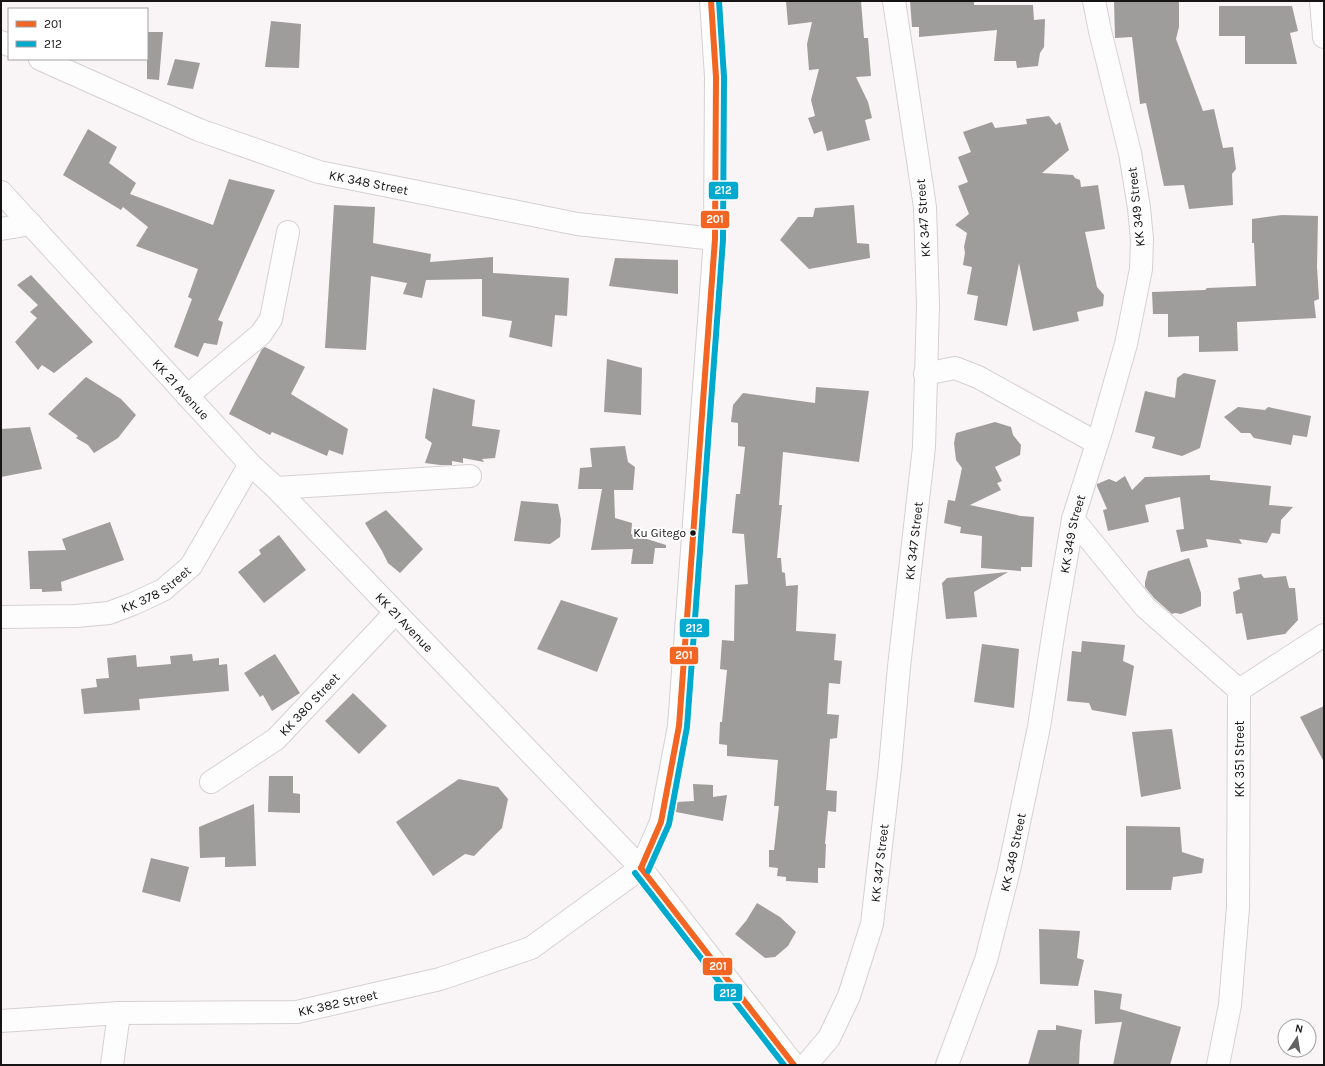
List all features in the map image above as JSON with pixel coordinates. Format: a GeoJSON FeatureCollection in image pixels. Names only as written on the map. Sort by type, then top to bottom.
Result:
{"type":"FeatureCollection","features":[{"type":"Feature","properties":{"kind":"street"},"geometry":{"type":"LineString","coordinates":[[641,868],[661,822],[679,726],[716,240],[716,77],[711,1]]}},
{"type":"Feature","properties":{"kind":"street","name":"KK 347 Street"},"geometry":{"type":"LineString","coordinates":[[806,1065],[829,1038],[850,996],[872,924],[924,447],[928,306],[925,207],[894,1]]}},
{"type":"Feature","properties":{"kind":"street","name":"KK 349 Street"},"geometry":{"type":"LineString","coordinates":[[947,1065],[986,960],[1009,870],[1039,727],[1073,519],[1102,428],[1126,344],[1141,269],[1142,239],[1130,153],[1094,1]]}},
{"type":"Feature","properties":{"kind":"street"},"geometry":{"type":"LineString","coordinates":[[1321,1],[1324,37]]}},
{"type":"Feature","properties":{"kind":"street","name":"KK 348 Street"},"geometry":{"type":"LineString","coordinates":[[42,60],[199,130],[319,172],[577,224],[716,240]]}},
{"type":"Feature","properties":{"kind":"street","name":"KK 21 Avenue"},"geometry":{"type":"LineString","coordinates":[[1,192],[250,464],[276,488],[641,868],[794,1065]]}},
{"type":"Feature","properties":{"kind":"street"},"geometry":{"type":"LineString","coordinates":[[1,229],[31,224]]}},
{"type":"Feature","properties":{"kind":"street"},"geometry":{"type":"LineString","coordinates":[[187,396],[261,334],[271,319],[288,232]]}},
{"type":"Feature","properties":{"kind":"street"},"geometry":{"type":"LineString","coordinates":[[926,374],[955,368],[978,377],[1097,443]]}},
{"type":"Feature","properties":{"kind":"street","name":"KK 378 Street"},"geometry":{"type":"LineString","coordinates":[[1,617],[76,616],[109,613],[163,590],[191,566],[250,464]]}},
{"type":"Feature","properties":{"kind":"street"},"geometry":{"type":"LineString","coordinates":[[276,488],[470,476]]}},
{"type":"Feature","properties":{"kind":"street"},"geometry":{"type":"LineString","coordinates":[[1073,519],[1145,607],[1239,690],[1324,636]]}},
{"type":"Feature","properties":{"kind":"street","name":"KK 380 Street"},"geometry":{"type":"LineString","coordinates":[[211,782],[276,740],[395,613]]}},
{"type":"Feature","properties":{"kind":"street","name":"KK 351 Street"},"geometry":{"type":"LineString","coordinates":[[1218,1065],[1230,1005],[1238,907],[1239,690]]}},
{"type":"Feature","properties":{"kind":"street","name":"KK 382 Street"},"geometry":{"type":"LineString","coordinates":[[1,1021],[119,1013],[297,1012],[440,979],[531,948],[641,868]]}},
{"type":"Feature","properties":{"kind":"street"},"geometry":{"type":"LineString","coordinates":[[112,1065],[119,1013]]}},
{"type":"Feature","properties":{"kind":"building"},"geometry":{"type":"Polygon","coordinates":[[[786,1],[861,1],[864,38],[868,38],[871,76],[856,77],[868,102],[872,118],[865,120],[870,140],[827,151],[822,131],[814,134],[808,118],[815,116],[811,100],[819,69],[809,70],[807,44],[812,22],[788,25],[786,1]]]}},
{"type":"Feature","properties":{"kind":"building"},"geometry":{"type":"Polygon","coordinates":[[[910,1],[974,1],[974,5],[1033,5],[1034,20],[1045,19],[1044,47],[1040,53],[1038,66],[1017,68],[1016,61],[994,61],[997,30],[919,37],[919,27],[912,27],[910,1]]]}},
{"type":"Feature","properties":{"kind":"building"},"geometry":{"type":"Polygon","coordinates":[[[1114,1],[1179,1],[1179,27],[1176,39],[1203,111],[1214,109],[1223,148],[1233,147],[1236,169],[1232,174],[1233,205],[1189,209],[1184,185],[1164,186],[1146,103],[1140,104],[1132,37],[1115,38],[1114,1]]]}},
{"type":"Feature","properties":{"kind":"building"},"geometry":{"type":"Polygon","coordinates":[[[1219,6],[1292,6],[1298,31],[1290,33],[1297,64],[1245,64],[1245,36],[1219,36],[1219,6]]]}},
{"type":"Feature","properties":{"kind":"building"},"geometry":{"type":"Polygon","coordinates":[[[271,21],[301,24],[299,68],[265,67],[271,21]]]}},
{"type":"Feature","properties":{"kind":"building"},"geometry":{"type":"Polygon","coordinates":[[[148,32],[163,32],[159,80],[147,79],[148,32]]]}},
{"type":"Feature","properties":{"kind":"building"},"geometry":{"type":"Polygon","coordinates":[[[175,59],[200,63],[193,89],[167,85],[175,59]]]}},
{"type":"Feature","properties":{"kind":"building"},"geometry":{"type":"Polygon","coordinates":[[[1049,116],[1056,125],[1060,122],[1069,150],[1042,173],[1073,175],[1075,178],[1080,180],[1081,187],[1098,185],[1105,229],[1085,232],[1097,287],[1104,295],[1103,306],[1077,312],[1079,321],[1033,331],[1019,263],[1007,326],[974,320],[978,296],[967,294],[972,267],[963,265],[965,253],[964,247],[967,233],[955,225],[969,214],[958,186],[968,182],[958,157],[971,152],[963,132],[992,122],[995,128],[1027,124],[1026,119],[1049,116]]]}},
{"type":"Feature","properties":{"kind":"building"},"geometry":{"type":"Polygon","coordinates":[[[88,129],[117,147],[109,163],[136,183],[130,194],[213,225],[229,179],[275,190],[218,320],[223,322],[217,345],[204,343],[198,357],[174,347],[192,299],[188,297],[198,269],[136,246],[148,227],[123,207],[121,210],[63,175],[88,129]]]}},
{"type":"Feature","properties":{"kind":"building"},"geometry":{"type":"Polygon","coordinates":[[[334,205],[375,207],[373,243],[431,254],[430,262],[493,257],[493,273],[569,278],[567,316],[555,315],[552,347],[509,337],[512,321],[482,316],[482,279],[426,280],[422,298],[403,294],[407,283],[371,276],[366,350],[325,348],[334,205]]]}},
{"type":"Feature","properties":{"kind":"building"},"geometry":{"type":"Polygon","coordinates":[[[854,205],[857,243],[869,244],[870,258],[809,269],[780,240],[798,217],[813,217],[815,208],[854,205]]]}},
{"type":"Feature","properties":{"kind":"building"},"geometry":{"type":"Polygon","coordinates":[[[1282,215],[1318,216],[1317,267],[1319,299],[1314,301],[1316,318],[1237,322],[1238,351],[1199,352],[1199,336],[1168,337],[1168,314],[1153,314],[1152,292],[1256,286],[1254,243],[1252,243],[1252,219],[1282,215]]]}},
{"type":"Feature","properties":{"kind":"building"},"geometry":{"type":"Polygon","coordinates":[[[615,258],[678,260],[678,294],[609,286],[615,258]]]}},
{"type":"Feature","properties":{"kind":"building"},"geometry":{"type":"Polygon","coordinates":[[[31,275],[93,342],[54,373],[42,365],[38,370],[15,342],[37,318],[30,312],[38,305],[17,285],[31,275]]]}},
{"type":"Feature","properties":{"kind":"building"},"geometry":{"type":"Polygon","coordinates":[[[265,347],[305,367],[291,394],[348,429],[343,455],[329,450],[327,456],[272,432],[270,435],[229,414],[262,349],[265,347]]]}},
{"type":"Feature","properties":{"kind":"building"},"geometry":{"type":"Polygon","coordinates":[[[607,359],[642,368],[641,415],[604,412],[607,359]]]}},
{"type":"Feature","properties":{"kind":"building"},"geometry":{"type":"Polygon","coordinates":[[[1184,373],[1216,380],[1200,448],[1182,456],[1152,448],[1155,437],[1135,432],[1145,391],[1175,398],[1177,378],[1184,373]]]}},
{"type":"Feature","properties":{"kind":"building"},"geometry":{"type":"Polygon","coordinates":[[[86,377],[121,399],[136,415],[118,438],[94,453],[88,445],[76,438],[78,436],[48,414],[86,377]]]}},
{"type":"Feature","properties":{"kind":"building"},"geometry":{"type":"Polygon","coordinates":[[[816,387],[869,391],[859,462],[783,452],[779,505],[782,505],[777,558],[781,558],[782,572],[785,573],[786,586],[798,585],[796,631],[836,634],[834,660],[842,661],[840,684],[829,683],[827,714],[839,715],[837,738],[830,739],[826,790],[837,791],[836,812],[828,811],[825,844],[825,868],[818,868],[818,883],[786,881],[786,877],[777,876],[778,868],[769,867],[769,850],[774,850],[779,806],[774,806],[778,760],[727,756],[727,745],[719,744],[720,722],[722,722],[727,670],[720,669],[722,640],[734,641],[735,585],[748,584],[744,534],[732,533],[736,494],[740,494],[745,447],[738,446],[738,423],[731,422],[733,405],[743,393],[815,403],[816,387]]]}},
{"type":"Feature","properties":{"kind":"building"},"geometry":{"type":"Polygon","coordinates":[[[433,388],[475,400],[472,426],[500,430],[495,458],[482,459],[484,462],[463,458],[463,463],[452,461],[452,465],[425,463],[432,443],[425,438],[433,388]]]}},
{"type":"Feature","properties":{"kind":"building"},"geometry":{"type":"Polygon","coordinates":[[[1238,407],[1265,410],[1268,407],[1311,416],[1307,437],[1293,435],[1291,445],[1254,438],[1250,433],[1241,433],[1224,417],[1238,407]]]}},
{"type":"Feature","properties":{"kind":"building"},"geometry":{"type":"Polygon","coordinates":[[[995,422],[1011,427],[1013,435],[1021,445],[1020,455],[995,467],[1002,481],[997,483],[1001,490],[970,505],[1021,516],[1034,517],[1032,567],[1021,567],[1021,571],[981,568],[982,536],[960,533],[961,527],[944,523],[948,500],[955,501],[962,468],[956,460],[954,443],[956,433],[995,422]]]}},
{"type":"Feature","properties":{"kind":"building"},"geometry":{"type":"Polygon","coordinates":[[[30,427],[42,469],[1,477],[1,429],[30,427]]]}},
{"type":"Feature","properties":{"kind":"building"},"geometry":{"type":"Polygon","coordinates":[[[625,446],[628,462],[635,467],[633,490],[614,490],[615,518],[632,523],[631,534],[666,545],[666,548],[655,548],[653,564],[631,564],[633,549],[591,550],[602,489],[578,489],[580,468],[592,467],[590,448],[625,446]]]}},
{"type":"Feature","properties":{"kind":"building"},"geometry":{"type":"Polygon","coordinates":[[[1210,475],[1210,480],[1271,486],[1269,505],[1293,507],[1281,520],[1280,534],[1272,533],[1267,543],[1239,539],[1242,544],[1206,539],[1208,547],[1181,552],[1176,530],[1184,529],[1180,497],[1145,505],[1149,522],[1108,531],[1103,510],[1107,509],[1097,484],[1109,479],[1116,482],[1125,476],[1132,490],[1145,477],[1210,475]]]}},
{"type":"Feature","properties":{"kind":"building"},"geometry":{"type":"Polygon","coordinates":[[[521,501],[558,504],[561,520],[560,537],[550,544],[514,541],[521,501]]]}},
{"type":"Feature","properties":{"kind":"building"},"geometry":{"type":"Polygon","coordinates":[[[386,510],[423,549],[400,573],[388,563],[365,523],[386,510]]]}},
{"type":"Feature","properties":{"kind":"building"},"geometry":{"type":"Polygon","coordinates":[[[110,522],[124,560],[61,582],[62,591],[42,592],[42,589],[30,589],[28,551],[66,550],[62,539],[110,522]]]}},
{"type":"Feature","properties":{"kind":"building"},"geometry":{"type":"Polygon","coordinates":[[[279,535],[306,570],[264,603],[238,572],[261,554],[259,550],[279,535]]]}},
{"type":"Feature","properties":{"kind":"building"},"geometry":{"type":"Polygon","coordinates":[[[1189,558],[1201,593],[1201,606],[1181,614],[1172,614],[1154,598],[1145,587],[1148,571],[1189,558]]]}},
{"type":"Feature","properties":{"kind":"building"},"geometry":{"type":"Polygon","coordinates":[[[1008,572],[974,592],[977,617],[946,619],[942,583],[947,578],[1008,572]]]}},
{"type":"Feature","properties":{"kind":"building"},"geometry":{"type":"Polygon","coordinates":[[[1261,574],[1264,578],[1286,576],[1289,588],[1295,588],[1298,620],[1285,634],[1247,640],[1242,613],[1236,614],[1233,592],[1240,589],[1238,578],[1261,574]]]}},
{"type":"Feature","properties":{"kind":"building"},"geometry":{"type":"Polygon","coordinates":[[[561,600],[618,618],[597,672],[537,649],[561,600]]]}},
{"type":"Feature","properties":{"kind":"building"},"geometry":{"type":"Polygon","coordinates":[[[1082,641],[1125,645],[1123,661],[1134,666],[1126,716],[1092,710],[1089,703],[1067,701],[1072,651],[1081,652],[1082,641]]]}},
{"type":"Feature","properties":{"kind":"building"},"geometry":{"type":"Polygon","coordinates":[[[982,644],[1019,649],[1014,708],[974,702],[982,644]]]}},
{"type":"Feature","properties":{"kind":"building"},"geometry":{"type":"Polygon","coordinates":[[[192,654],[193,661],[219,658],[219,665],[227,664],[229,691],[139,699],[140,710],[84,714],[81,689],[97,687],[96,679],[109,678],[107,658],[136,655],[137,667],[171,664],[170,656],[192,654]]]}},
{"type":"Feature","properties":{"kind":"building"},"geometry":{"type":"Polygon","coordinates":[[[275,654],[300,693],[272,711],[263,695],[260,697],[244,673],[275,654]]]}},
{"type":"Feature","properties":{"kind":"building"},"geometry":{"type":"Polygon","coordinates":[[[353,693],[387,726],[359,754],[325,721],[353,693]]]}},
{"type":"Feature","properties":{"kind":"building"},"geometry":{"type":"Polygon","coordinates":[[[1324,706],[1324,762],[1300,717],[1324,706]]]}},
{"type":"Feature","properties":{"kind":"building"},"geometry":{"type":"Polygon","coordinates":[[[1172,729],[1181,789],[1141,797],[1132,732],[1172,729]]]}},
{"type":"Feature","properties":{"kind":"building"},"geometry":{"type":"Polygon","coordinates":[[[269,776],[293,776],[293,793],[300,794],[300,813],[268,812],[269,776]]]}},
{"type":"Feature","properties":{"kind":"building"},"geometry":{"type":"Polygon","coordinates":[[[459,779],[498,787],[508,799],[502,828],[474,856],[465,854],[433,876],[396,822],[459,779]]]}},
{"type":"Feature","properties":{"kind":"building"},"geometry":{"type":"Polygon","coordinates":[[[693,784],[713,785],[713,797],[727,795],[723,821],[676,812],[677,802],[694,801],[693,784]]]}},
{"type":"Feature","properties":{"kind":"building"},"geometry":{"type":"Polygon","coordinates":[[[254,804],[256,866],[225,867],[225,857],[200,858],[199,827],[254,804]]]}},
{"type":"Feature","properties":{"kind":"building"},"geometry":{"type":"Polygon","coordinates":[[[1126,826],[1180,827],[1182,852],[1204,859],[1202,873],[1173,877],[1171,890],[1126,890],[1126,826]]]}},
{"type":"Feature","properties":{"kind":"building"},"geometry":{"type":"Polygon","coordinates":[[[151,858],[189,867],[180,902],[142,892],[151,858]]]}},
{"type":"Feature","properties":{"kind":"building"},"geometry":{"type":"Polygon","coordinates":[[[757,903],[780,917],[796,932],[788,946],[775,957],[765,958],[735,934],[746,921],[757,903]]]}},
{"type":"Feature","properties":{"kind":"building"},"geometry":{"type":"Polygon","coordinates":[[[1039,929],[1080,931],[1077,958],[1084,960],[1078,986],[1040,984],[1039,929]]]}},
{"type":"Feature","properties":{"kind":"building"},"geometry":{"type":"Polygon","coordinates":[[[1094,990],[1122,994],[1120,1009],[1181,1027],[1170,1065],[1113,1065],[1122,1022],[1095,1024],[1094,990]]]}},
{"type":"Feature","properties":{"kind":"building"},"geometry":{"type":"Polygon","coordinates":[[[1056,1025],[1082,1030],[1079,1065],[1028,1065],[1038,1030],[1056,1030],[1056,1025]]]}},
{"type":"Feature","properties":{"kind":"transit line","name":"201"},"geometry":{"type":"LineString","coordinates":[[641,868],[661,822],[679,726],[715,239],[716,77],[711,1]]}},
{"type":"Feature","properties":{"kind":"transit line","name":"212"},"geometry":{"type":"LineString","coordinates":[[648,871],[669,824],[687,727],[723,240],[724,77],[719,1]]}},
{"type":"Feature","properties":{"kind":"transit line","name":"201"},"geometry":{"type":"LineString","coordinates":[[641,868],[794,1065]]}},
{"type":"Feature","properties":{"kind":"transit line","name":"212"},"geometry":{"type":"LineString","coordinates":[[635,873],[784,1065]]}},
{"type":"Feature","properties":{"kind":"place","name":"Ku Gitego"},"geometry":{"type":"Point","coordinates":[693,533]}}]}
